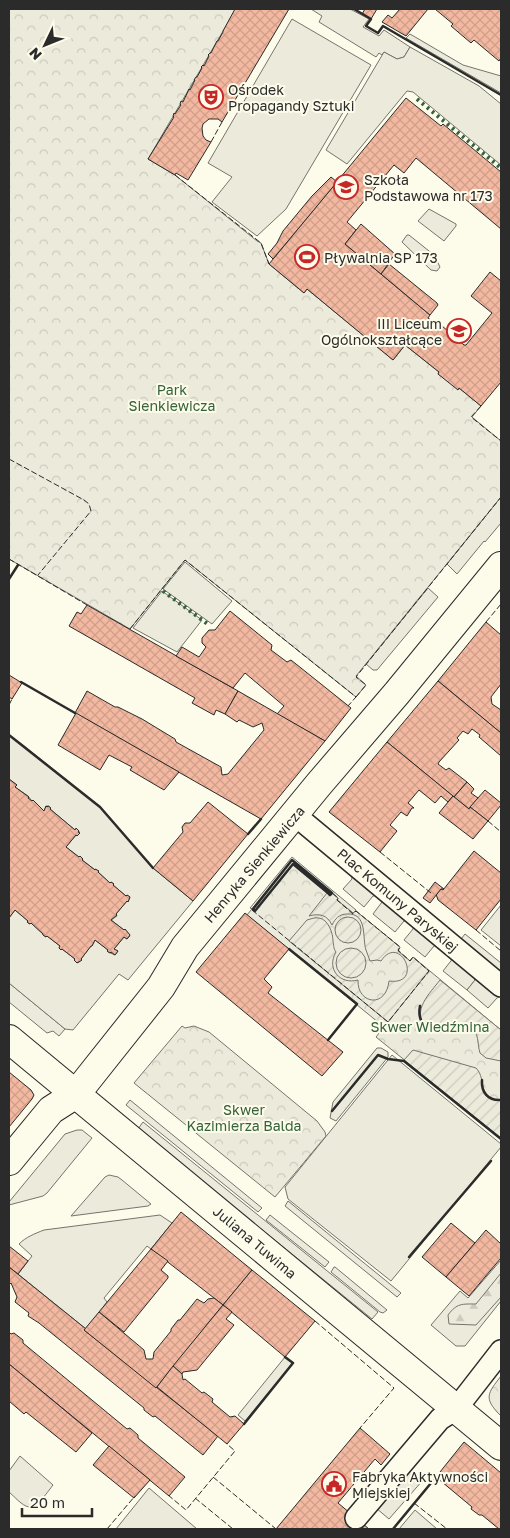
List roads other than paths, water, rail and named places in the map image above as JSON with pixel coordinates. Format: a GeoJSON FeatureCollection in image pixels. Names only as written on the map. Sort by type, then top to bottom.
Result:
{"type":"FeatureCollection","features":[{"type":"Feature","properties":{"kind":"street","name":"Henryka Sienkiewicza"},"geometry":{"type":"LineString","coordinates":[[9,1161],[51,1110],[76,1094],[161,987],[186,947],[501,566]]}},
{"type":"Feature","properties":{"kind":"street","name":"Plac Komuny Paryskiej"},"geometry":{"type":"LineString","coordinates":[[295,815],[501,986]]}},
{"type":"Feature","properties":{"kind":"street","name":"Juliana Tuwima"},"geometry":{"type":"LineString","coordinates":[[9,1039],[501,1446]]}},
{"type":"Feature","properties":{"kind":"street"},"geometry":{"type":"LineString","coordinates":[[356,1518],[440,1419],[456,1409],[501,1351]]}},
{"type":"Feature","properties":{"kind":"place","name":"Ośrodek Propagandy Sztuki"},"geometry":{"type":"Point","coordinates":[211,97]}},
{"type":"Feature","properties":{"kind":"place","name":"Szkoła Podstawowa nr 173"},"geometry":{"type":"Point","coordinates":[346,187]}},
{"type":"Feature","properties":{"kind":"place","name":"Pływalnia SP 173"},"geometry":{"type":"Point","coordinates":[307,257]}},
{"type":"Feature","properties":{"kind":"place","name":"III Liceum Ogólnokształcące"},"geometry":{"type":"Point","coordinates":[459,331]}},
{"type":"Feature","properties":{"kind":"place","name":"Fabryka Aktywności Miejskiej"},"geometry":{"type":"Point","coordinates":[334,1484]}},
{"type":"Feature","properties":{"kind":"park label","name":"Park Sienkiewicza"},"geometry":{"type":"Point","coordinates":[172,398]}},
{"type":"Feature","properties":{"kind":"park label","name":"Skwer Wiedźmina"},"geometry":{"type":"Point","coordinates":[430,1026]}},
{"type":"Feature","properties":{"kind":"park label","name":"Skwer Kazimierza Balda"},"geometry":{"type":"Point","coordinates":[244,1118]}}]}
